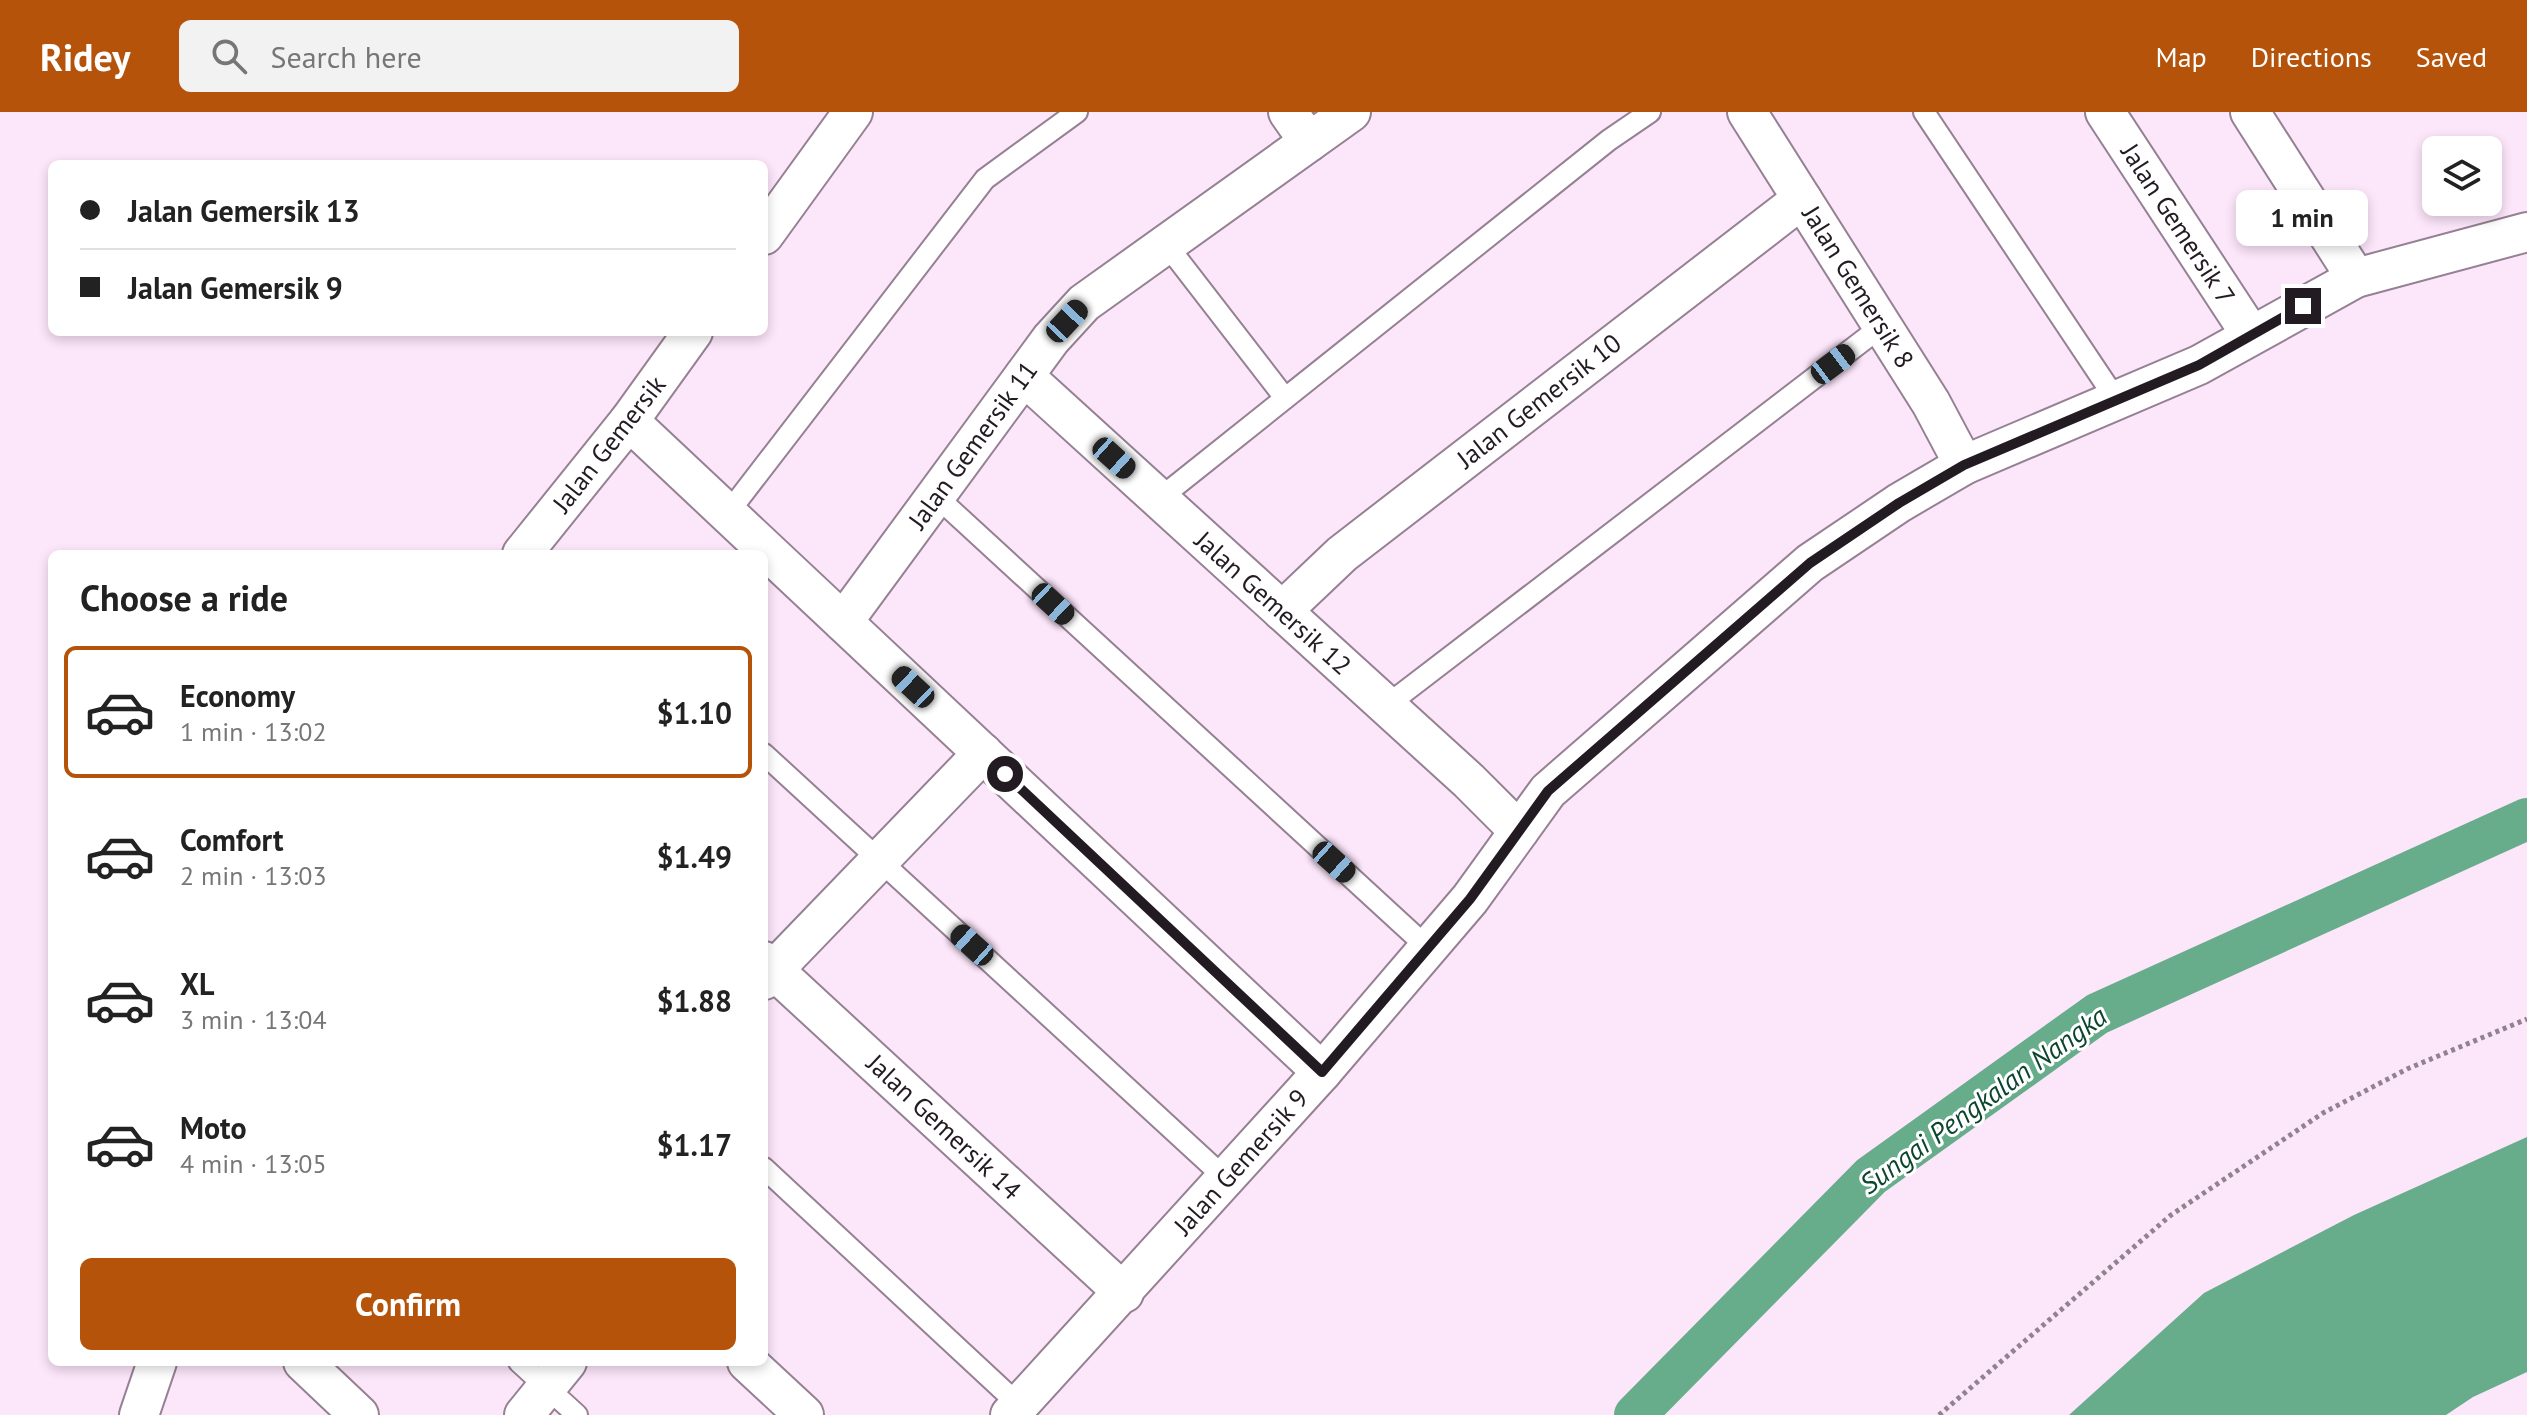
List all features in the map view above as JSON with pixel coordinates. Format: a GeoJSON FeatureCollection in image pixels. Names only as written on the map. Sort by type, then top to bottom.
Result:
{"type":"FeatureCollection","features":[{"type":"Feature","properties":{"kind":"street"},"geometry":{"type":"LineString","coordinates":[[768,229],[853,112]]}},
{"type":"Feature","properties":{"kind":"street","name":"Jalan Gemersik 11"},"geometry":{"type":"LineString","coordinates":[[843,622],[1051,339],[1084,303],[1166,244],[1298,127],[1351,112]]}},
{"type":"Feature","properties":{"kind":"street","name":"Jalan Gemersik 8"},"geometry":{"type":"LineString","coordinates":[[1747,112],[1931,403],[1964,465]]}},
{"type":"Feature","properties":{"kind":"street","name":"Jalan Gemersik 7"},"geometry":{"type":"LineString","coordinates":[[2105,112],[2251,335]]}},
{"type":"Feature","properties":{"kind":"street"},"geometry":{"type":"LineString","coordinates":[[2250,112],[2356,278]]}},
{"type":"Feature","properties":{"kind":"street","name":"Jalan Gemersik 10"},"geometry":{"type":"LineString","coordinates":[[1282,611],[1342,554],[1802,199]]}},
{"type":"Feature","properties":{"kind":"street","name":"Jalan Gemersik 9"},"geometry":{"type":"LineString","coordinates":[[1015,1410],[1322,1072],[1470,899],[1534,807],[1563,776],[1810,563],[1899,503],[1964,465],[2199,365],[2356,278],[2527,232]]}},
{"type":"Feature","properties":{"kind":"street","name":"Jalan Gemersik"},"geometry":{"type":"LineString","coordinates":[[534,550],[690,336]]}},
{"type":"Feature","properties":{"kind":"street","name":"Jalan Gemersik 12"},"geometry":{"type":"LineString","coordinates":[[1024,376],[1519,831]]}},
{"type":"Feature","properties":{"kind":"street"},"geometry":{"type":"LineString","coordinates":[[629,421],[767,550]]}},
{"type":"Feature","properties":{"kind":"street"},"geometry":{"type":"LineString","coordinates":[[768,551],[1322,1072]]}},
{"type":"Feature","properties":{"kind":"street"},"geometry":{"type":"LineString","coordinates":[[768,969],[983,753]]}},
{"type":"Feature","properties":{"kind":"street","name":"Jalan Gemersik 14"},"geometry":{"type":"LineString","coordinates":[[768,971],[1124,1293]]}},
{"type":"Feature","properties":{"kind":"street"},"geometry":{"type":"LineString","coordinates":[[139,1415],[156,1366]]}},
{"type":"Feature","properties":{"kind":"street"},"geometry":{"type":"LineString","coordinates":[[307,1366],[359,1415]]}},
{"type":"Feature","properties":{"kind":"street"},"geometry":{"type":"LineString","coordinates":[[751,1366],[804,1415]]}},
{"type":"Feature","properties":{"kind":"lane"},"geometry":{"type":"LineString","coordinates":[[728,513],[985,179],[1077,112]]}},
{"type":"Feature","properties":{"kind":"lane"},"geometry":{"type":"LineString","coordinates":[[1159,499],[1609,140],[1650,112]]}},
{"type":"Feature","properties":{"kind":"lane"},"geometry":{"type":"LineString","coordinates":[[1924,112],[2117,401]]}},
{"type":"Feature","properties":{"kind":"lane"},"geometry":{"type":"LineString","coordinates":[[1166,244],[1285,398]]}},
{"type":"Feature","properties":{"kind":"lane"},"geometry":{"type":"LineString","coordinates":[[1386,706],[1882,326]]}},
{"type":"Feature","properties":{"kind":"lane"},"geometry":{"type":"LineString","coordinates":[[936,496],[1428,948]]}},
{"type":"Feature","properties":{"kind":"lane"},"geometry":{"type":"LineString","coordinates":[[768,758],[1226,1179]]}},
{"type":"Feature","properties":{"kind":"lane"},"geometry":{"type":"LineString","coordinates":[[768,1172],[1015,1410]]}},
{"type":"Feature","properties":{"kind":"lane"},"geometry":{"type":"LineString","coordinates":[[539,1382],[577,1415]]}},
{"type":"Feature","properties":{"kind":"path"},"geometry":{"type":"LineString","coordinates":[[1939,1415],[2171,1215],[2323,1113],[2407,1069],[2527,1019]]}},
{"type":"Feature","properties":{"kind":"shaded area"},"geometry":{"type":"Polygon","coordinates":[[[2527,1137],[2527,1372],[2473,1397],[2446,1415],[2069,1415],[2204,1293],[2354,1215],[2527,1137]]]}},
{"type":"Feature","properties":{"kind":"waterway","name":"Sungai Pengkalan Nangka"},"geometry":{"type":"LineString","coordinates":[[1635,1415],[1871,1176],[2097,1014],[2527,819]]}},
{"type":"Feature","properties":{"kind":"route"},"geometry":{"type":"LineString","coordinates":[[1005,774],[1322,1072],[1470,899],[1548,791],[1810,563],[1899,503],[1964,465],[2199,365],[2303,306]]}}]}
